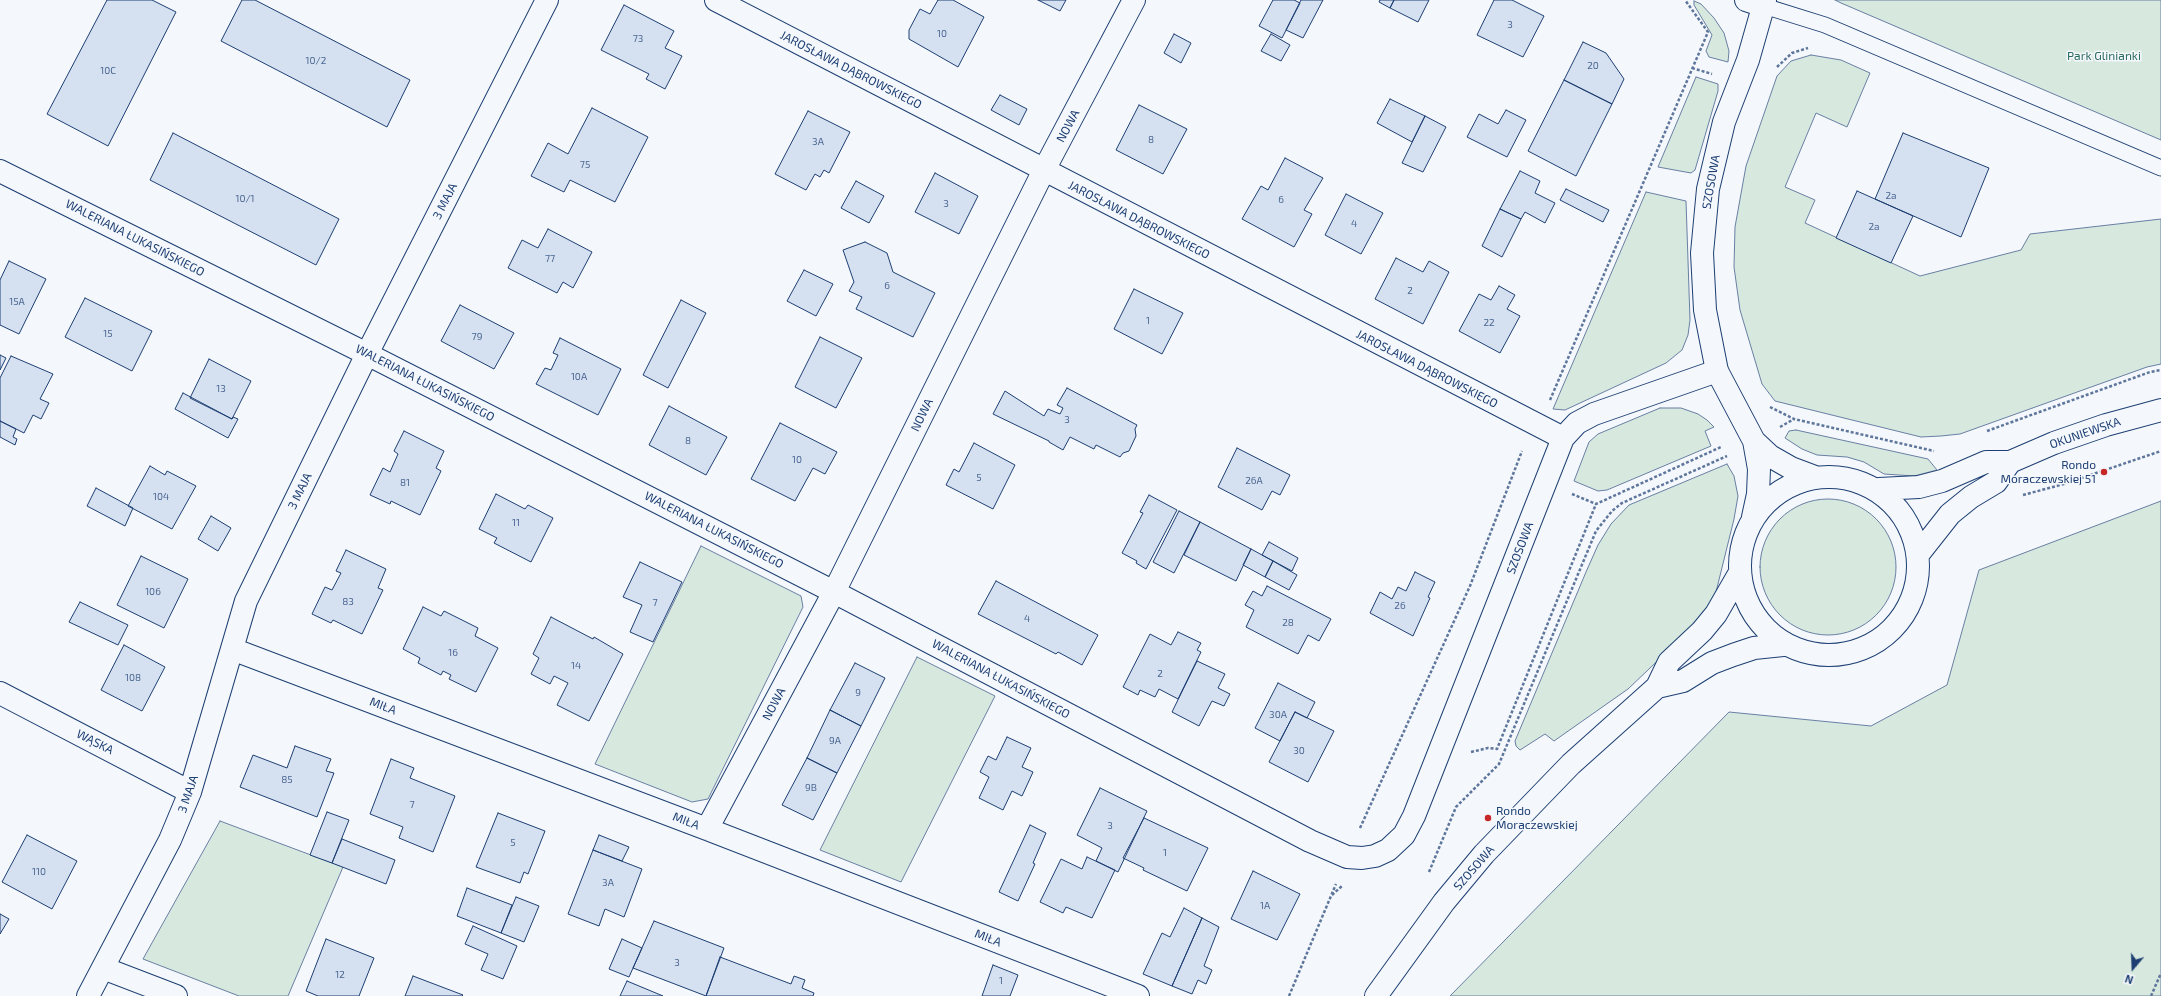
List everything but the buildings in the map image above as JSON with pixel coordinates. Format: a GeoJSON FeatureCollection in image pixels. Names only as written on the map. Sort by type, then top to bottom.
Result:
{"type":"FeatureCollection","features":[{"type":"Feature","properties":{"kind":"street","name":"3 MAJA"},"geometry":{"type":"LineString","coordinates":[[88,996],[170,840],[190,792],[246,601],[367,354],[547,0]]}},
{"type":"Feature","properties":{"kind":"street","name":"JAROSŁAWA DĄBROWSKIEGO"},"geometry":{"type":"LineString","coordinates":[[716,0],[1563,438]]}},
{"type":"Feature","properties":{"kind":"street","name":"NOWA"},"geometry":{"type":"LineString","coordinates":[[707,829],[834,592],[1044,170],[1134,0]]}},
{"type":"Feature","properties":{"kind":"street","name":"SZOSOWA"},"geometry":{"type":"LineString","coordinates":[[1752,522],[1758,494],[1759,469],[1754,441],[1717,371],[1705,310],[1702,253],[1708,189],[1724,122],[1748,60],[1758,2]]}},
{"type":"Feature","properties":{"kind":"street","name":"WALERIANA ŁUKASIŃSKIEGO"},"geometry":{"type":"LineString","coordinates":[[0,171],[367,354],[834,592],[1303,837],[1347,857],[1362,858],[1375,856],[1388,850],[1404,835],[1414,816]]}},
{"type":"Feature","properties":{"kind":"street","name":"SZOSOWA"},"geometry":{"type":"LineString","coordinates":[[1414,816],[1563,438],[1577,423],[1594,414],[1717,371]]}},
{"type":"Feature","properties":{"kind":"street","name":"OKUNIEWSKA"},"geometry":{"type":"LineString","coordinates":[[1879,489],[1919,487],[1942,481],[1986,462],[2010,462],[2061,440],[2161,410]]}},
{"type":"Feature","properties":{"kind":"street","name":"SZOSOWA"},"geometry":{"type":"LineString","coordinates":[[1754,441],[1770,456],[1791,468],[1815,477]]}},
{"type":"Feature","properties":{"kind":"street"},"geometry":{"type":"LineString","coordinates":[[1920,552],[1950,514],[1971,497],[1996,482],[2010,462]]}},
{"type":"Feature","properties":{"kind":"street"},"geometry":{"type":"LineString","coordinates":[[1815,477],[1848,480],[1879,489],[1899,507],[1912,528],[1920,552],[1916,586],[1900,616],[1883,636],[1858,649],[1833,655],[1808,653],[1783,645],[1759,624],[1745,601],[1739,574],[1741,547],[1752,522],[1769,499],[1789,486],[1815,477]]}},
{"type":"Feature","properties":{"kind":"street","name":"SZOSOWA"},"geometry":{"type":"LineString","coordinates":[[1376,996],[1444,902],[1484,854],[1571,764],[1657,687],[1669,662],[1702,631],[1719,609],[1739,574]]}},
{"type":"Feature","properties":{"kind":"street","name":"SZOSOWA"},"geometry":{"type":"LineString","coordinates":[[1657,687],[1683,681],[1712,663],[1733,655],[1754,648],[1783,645]]}},
{"type":"Feature","properties":{"kind":"street","name":"MIŁA"},"geometry":{"type":"LineString","coordinates":[[232,648],[707,829],[1138,996]]}},
{"type":"Feature","properties":{"kind":"street","name":"WĄSKA"},"geometry":{"type":"LineString","coordinates":[[0,693],[190,792]]}},
{"type":"Feature","properties":{"kind":"street"},"geometry":{"type":"LineString","coordinates":[[103,968],[176,996]]}},
{"type":"Feature","properties":{"kind":"lane"},"geometry":{"type":"LineString","coordinates":[[1758,2],[1825,25],[2161,168]]}},
{"type":"Feature","properties":{"kind":"path"},"geometry":{"type":"LineString","coordinates":[[1289,996],[1347,857],[1470,586],[1522,451],[1518,433],[1524,419],[1532,403],[1548,403],[1708,32],[1685,0]]}},
{"type":"Feature","properties":{"kind":"path"},"geometry":{"type":"LineString","coordinates":[[1774,70],[1792,53],[1805,48],[1812,48]]}},
{"type":"Feature","properties":{"kind":"path"},"geometry":{"type":"LineString","coordinates":[[1984,432],[2150,372],[2161,370]]}},
{"type":"Feature","properties":{"kind":"path"},"geometry":{"type":"LineString","coordinates":[[1764,403],[1794,419],[1936,452]]}},
{"type":"Feature","properties":{"kind":"path"},"geometry":{"type":"LineString","coordinates":[[1775,430],[1794,419]]}},
{"type":"Feature","properties":{"kind":"path"},"geometry":{"type":"LineString","coordinates":[[1467,755],[1488,748],[1497,749],[1596,504],[1721,447]]}},
{"type":"Feature","properties":{"kind":"path"},"geometry":{"type":"LineString","coordinates":[[1426,878],[1456,807],[1499,764],[1596,531],[1612,511],[1622,503],[1728,456]]}},
{"type":"Feature","properties":{"kind":"path"},"geometry":{"type":"LineString","coordinates":[[1514,472],[1596,504]]}},
{"type":"Feature","properties":{"kind":"path"},"geometry":{"type":"LineString","coordinates":[[1331,895],[1344,884]]}},
{"type":"Feature","properties":{"kind":"path"},"geometry":{"type":"LineString","coordinates":[[2151,996],[2161,972]]}},
{"type":"Feature","properties":{"kind":"green space","name":"Park Glinianki"},"geometry":{"type":"Polygon","coordinates":[[[1835,0],[2161,0],[2161,140],[1841,3],[1835,0]]]}},
{"type":"Feature","properties":{"kind":"green space"},"geometry":{"type":"Polygon","coordinates":[[[1694,1],[1701,4],[1714,18],[1724,33],[1729,51],[1728,62],[1709,57],[1706,51],[1712,35],[1694,5],[1694,1]]]}},
{"type":"Feature","properties":{"kind":"green space"},"geometry":{"type":"Polygon","coordinates":[[[1811,55],[1841,60],[1870,73],[1847,127],[1816,113],[1785,187],[1815,200],[1805,223],[1920,276],[2021,250],[2030,234],[2161,219],[2161,364],[2147,367],[1960,434],[1941,436],[1921,437],[1775,401],[1762,384],[1740,310],[1734,267],[1735,227],[1746,166],[1777,76],[1791,61],[1811,55]]]}},
{"type":"Feature","properties":{"kind":"green space"},"geometry":{"type":"Polygon","coordinates":[[[1696,77],[1718,84],[1718,91],[1695,170],[1691,173],[1658,167],[1696,77]]]}},
{"type":"Feature","properties":{"kind":"green space"},"geometry":{"type":"Polygon","coordinates":[[[1646,192],[1686,201],[1690,320],[1688,335],[1682,350],[1666,363],[1565,410],[1553,409],[1646,192]]]}},
{"type":"Feature","properties":{"kind":"green space"},"geometry":{"type":"Polygon","coordinates":[[[1660,408],[1681,408],[1698,414],[1707,420],[1714,427],[1705,431],[1711,446],[1607,490],[1598,491],[1574,481],[1589,442],[1598,434],[1660,408]]]}},
{"type":"Feature","properties":{"kind":"green space"},"geometry":{"type":"Polygon","coordinates":[[[1796,430],[1928,459],[1937,470],[1914,476],[1884,474],[1864,462],[1847,457],[1817,455],[1802,449],[1785,438],[1789,431],[1796,430]]]}},
{"type":"Feature","properties":{"kind":"green space"},"geometry":{"type":"Polygon","coordinates":[[[1727,464],[1734,476],[1738,496],[1734,519],[1714,600],[1693,627],[1628,689],[1554,741],[1545,734],[1520,750],[1516,746],[1515,741],[1586,572],[1598,545],[1611,524],[1629,505],[1727,464]]]}},
{"type":"Feature","properties":{"kind":"green space"},"geometry":{"type":"Polygon","coordinates":[[[1821,499],[1835,499],[1854,504],[1866,510],[1881,524],[1891,541],[1895,554],[1895,580],[1891,593],[1885,605],[1871,620],[1866,624],[1848,632],[1835,635],[1821,635],[1802,630],[1790,624],[1775,610],[1771,605],[1763,587],[1760,574],[1760,560],[1765,541],[1771,529],[1785,514],[1790,510],[1808,502],[1821,499]]]}},
{"type":"Feature","properties":{"kind":"green space"},"geometry":{"type":"Polygon","coordinates":[[[2161,501],[2161,996],[1450,996],[1729,712],[1871,726],[1947,685],[1979,570],[2161,501]]]}},
{"type":"Feature","properties":{"kind":"green space"},"geometry":{"type":"Polygon","coordinates":[[[701,546],[801,596],[803,607],[708,799],[692,802],[595,764],[701,546]]]}},
{"type":"Feature","properties":{"kind":"green space"},"geometry":{"type":"Polygon","coordinates":[[[917,657],[995,696],[901,882],[820,850],[917,657]]]}},
{"type":"Feature","properties":{"kind":"green space"},"geometry":{"type":"Polygon","coordinates":[[[220,821],[343,867],[288,996],[239,996],[143,959],[220,821]]]}},
{"type":"Feature","properties":{"kind":"place","name":"Rondo Moraczewskiej 51"},"geometry":{"type":"Point","coordinates":[2104,472]}},
{"type":"Feature","properties":{"kind":"place","name":"Rondo Moraczewskiej"},"geometry":{"type":"Point","coordinates":[1488,818]}}]}
